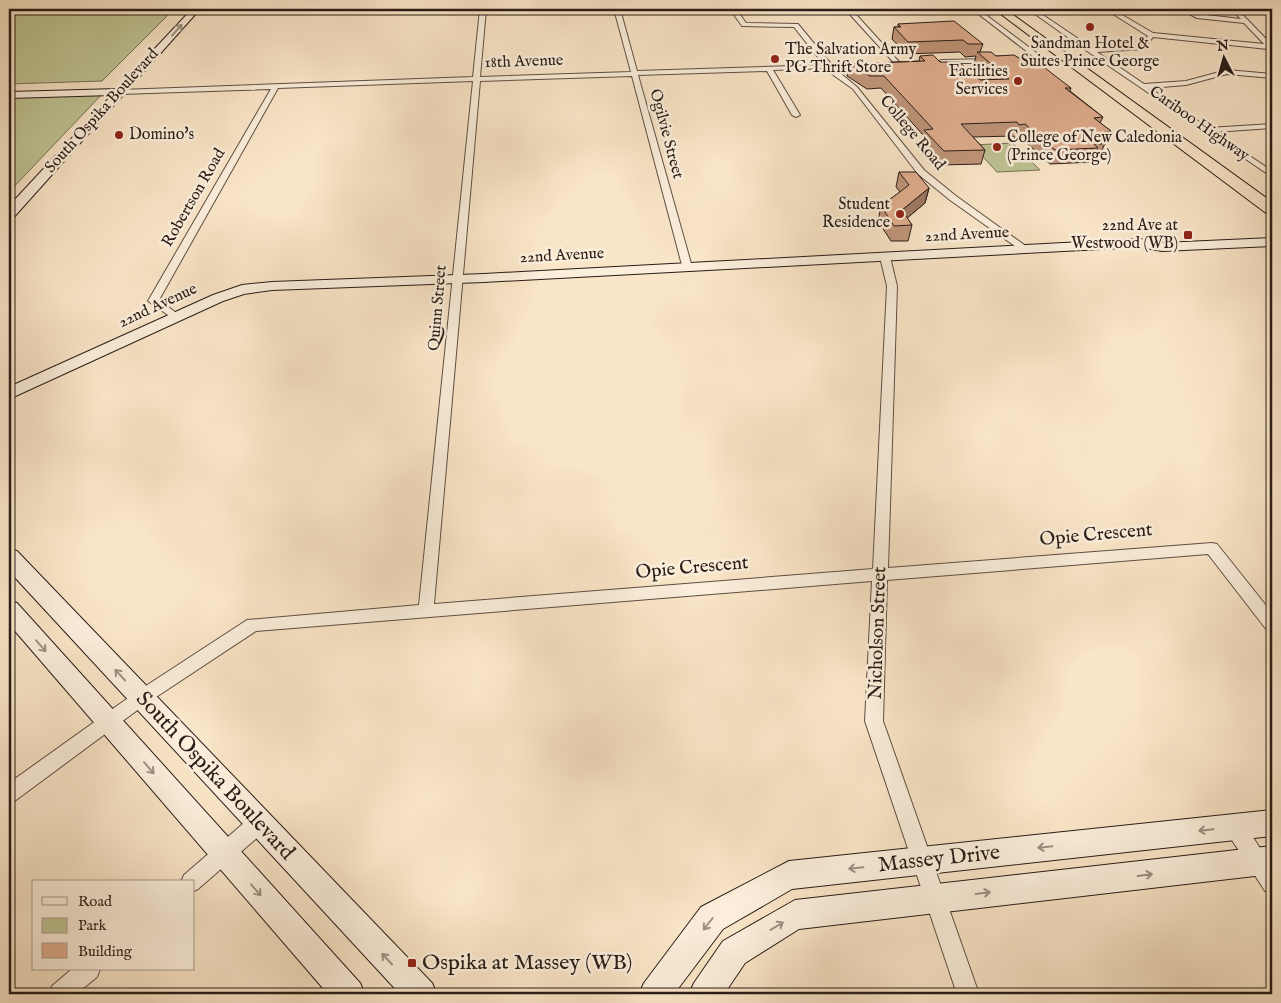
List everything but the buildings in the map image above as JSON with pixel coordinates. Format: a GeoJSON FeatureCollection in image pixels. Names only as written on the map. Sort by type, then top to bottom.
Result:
{"type":"FeatureCollection","features":[{"type":"Feature","properties":{"kind":"highway","name":"Cariboo Highway"},"geometry":{"type":"LineString","coordinates":[[999,9],[1047,44],[1076,56],[1272,210]]}},
{"type":"Feature","properties":{"kind":"highway","name":"Cariboo Highway"},"geometry":{"type":"LineString","coordinates":[[1008,9],[1272,197]]}},
{"type":"Feature","properties":{"kind":"highway"},"geometry":{"type":"LineString","coordinates":[[1040,58],[1049,51],[1047,44]]}},
{"type":"Feature","properties":{"kind":"highway"},"geometry":{"type":"LineString","coordinates":[[1040,58],[1060,62],[1076,56]]}},
{"type":"Feature","properties":{"kind":"highway"},"geometry":{"type":"LineString","coordinates":[[1040,58],[1076,56]]}},
{"type":"Feature","properties":{"kind":"street","name":"South Ospika Boulevard"},"geometry":{"type":"LineString","coordinates":[[136,60],[184,9]]}},
{"type":"Feature","properties":{"kind":"street","name":"South Ospika Boulevard"},"geometry":{"type":"LineString","coordinates":[[9,214],[118,86],[196,9]]}},
{"type":"Feature","properties":{"kind":"street","name":"Quinn Street"},"geometry":{"type":"LineString","coordinates":[[426,611],[483,9]]}},
{"type":"Feature","properties":{"kind":"street","name":"Ogilvie Street"},"geometry":{"type":"LineString","coordinates":[[617,9],[687,267]]}},
{"type":"Feature","properties":{"kind":"street"},"geometry":{"type":"LineString","coordinates":[[733,9],[744,25],[796,25],[830,66]]}},
{"type":"Feature","properties":{"kind":"street"},"geometry":{"type":"LineString","coordinates":[[848,9],[898,64]]}},
{"type":"Feature","properties":{"kind":"street"},"geometry":{"type":"LineString","coordinates":[[975,9],[1040,58]]}},
{"type":"Feature","properties":{"kind":"street"},"geometry":{"type":"LineString","coordinates":[[1031,9],[1076,56],[1142,86],[1272,175]]}},
{"type":"Feature","properties":{"kind":"street"},"geometry":{"type":"LineString","coordinates":[[1108,9],[1150,34],[1272,48]]}},
{"type":"Feature","properties":{"kind":"street"},"geometry":{"type":"LineString","coordinates":[[1183,9],[1197,16],[1246,22]]}},
{"type":"Feature","properties":{"kind":"street"},"geometry":{"type":"LineString","coordinates":[[1234,9],[1272,48]]}},
{"type":"Feature","properties":{"kind":"street"},"geometry":{"type":"LineString","coordinates":[[1076,56],[1141,48],[1145,45],[1150,34]]}},
{"type":"Feature","properties":{"kind":"street"},"geometry":{"type":"LineString","coordinates":[[1006,60],[1040,58]]}},
{"type":"Feature","properties":{"kind":"street"},"geometry":{"type":"LineString","coordinates":[[935,63],[997,60]]}},
{"type":"Feature","properties":{"kind":"street"},"geometry":{"type":"LineString","coordinates":[[888,64],[908,64]]}},
{"type":"Feature","properties":{"kind":"street","name":"18th Avenue"},"geometry":{"type":"LineString","coordinates":[[9,95],[105,92],[118,86],[276,86],[879,65]]}},
{"type":"Feature","properties":{"kind":"street","name":"College Road"},"geometry":{"type":"LineString","coordinates":[[830,66],[834,74],[856,88],[921,172],[953,198],[1024,249]]}},
{"type":"Feature","properties":{"kind":"street"},"geometry":{"type":"LineString","coordinates":[[769,69],[796,115]]}},
{"type":"Feature","properties":{"kind":"street"},"geometry":{"type":"LineString","coordinates":[[1142,86],[1186,83],[1227,72],[1272,76]]}},
{"type":"Feature","properties":{"kind":"street","name":"Robertson Road"},"geometry":{"type":"LineString","coordinates":[[175,317],[153,301],[276,86]]}},
{"type":"Feature","properties":{"kind":"street","name":"South Ospika Boulevard"},"geometry":{"type":"LineString","coordinates":[[78,121],[105,92]]}},
{"type":"Feature","properties":{"kind":"street"},"geometry":{"type":"LineString","coordinates":[[1206,130],[1272,126]]}},
{"type":"Feature","properties":{"kind":"street","name":"22nd Avenue"},"geometry":{"type":"LineString","coordinates":[[9,394],[218,298],[242,290],[272,286],[456,279],[885,257],[1140,243],[1155,239],[1272,232]]}},
{"type":"Feature","properties":{"kind":"street","name":"22nd Avenue"},"geometry":{"type":"LineString","coordinates":[[1140,243],[1162,247],[1272,242]]}},
{"type":"Feature","properties":{"kind":"street","name":"Nicholson Street"},"geometry":{"type":"LineString","coordinates":[[885,257],[892,286],[874,721],[968,994]]}},
{"type":"Feature","properties":{"kind":"street","name":"Opie Crescent"},"geometry":{"type":"LineString","coordinates":[[9,794],[141,698],[253,625],[1212,548],[1272,624]]}},
{"type":"Feature","properties":{"kind":"street","name":"South Ospika Boulevard"},"geometry":{"type":"LineString","coordinates":[[9,557],[420,994]]}},
{"type":"Feature","properties":{"kind":"street","name":"South Ospika Boulevard"},"geometry":{"type":"LineString","coordinates":[[12,618],[109,722],[348,994]]}},
{"type":"Feature","properties":{"kind":"street"},"geometry":{"type":"LineString","coordinates":[[193,880],[259,823]]}},
{"type":"Feature","properties":{"kind":"street","name":"Massey Drive"},"geometry":{"type":"LineString","coordinates":[[655,994],[712,918],[789,875],[1272,823]]}},
{"type":"Feature","properties":{"kind":"street"},"geometry":{"type":"LineString","coordinates":[[1235,827],[1268,869]]}},
{"type":"Feature","properties":{"kind":"street","name":"Massey Drive"},"geometry":{"type":"LineString","coordinates":[[705,994],[734,952],[795,915],[935,899],[1268,869]]}},
{"type":"Feature","properties":{"kind":"street"},"geometry":{"type":"LineString","coordinates":[[60,994],[88,970]]}},
{"type":"Feature","properties":{"kind":"green space"},"geometry":{"type":"Polygon","coordinates":[[[9,9],[174,9],[102,81],[9,84],[9,9]]]}},
{"type":"Feature","properties":{"kind":"green space"},"geometry":{"type":"Polygon","coordinates":[[[104,92],[9,192],[9,96],[104,92]]]}},
{"type":"Feature","properties":{"kind":"green space"},"geometry":{"type":"Polygon","coordinates":[[[1013,143],[1040,170],[997,172],[972,145],[1013,143]]]}},
{"type":"Feature","properties":{"kind":"place","name":"Sandman Hotel & Suites Prince George"},"geometry":{"type":"Point","coordinates":[1090,27]}},
{"type":"Feature","properties":{"kind":"place","name":"The Salvation Army PG Thrift Store"},"geometry":{"type":"Point","coordinates":[775,59]}},
{"type":"Feature","properties":{"kind":"place","name":"Facilities Services"},"geometry":{"type":"Point","coordinates":[1018,81]}},
{"type":"Feature","properties":{"kind":"place","name":"Domino's"},"geometry":{"type":"Point","coordinates":[119,135]}},
{"type":"Feature","properties":{"kind":"place","name":"College of New Caledonia (Prince George)"},"geometry":{"type":"Point","coordinates":[997,147]}},
{"type":"Feature","properties":{"kind":"place","name":"Student Residence"},"geometry":{"type":"Point","coordinates":[900,214]}},
{"type":"Feature","properties":{"kind":"place","name":"22nd Ave at Westwood (WB)"},"geometry":{"type":"Point","coordinates":[1188,235]}},
{"type":"Feature","properties":{"kind":"place","name":"Ospika at Massey (WB)"},"geometry":{"type":"Point","coordinates":[412,963]}}]}
